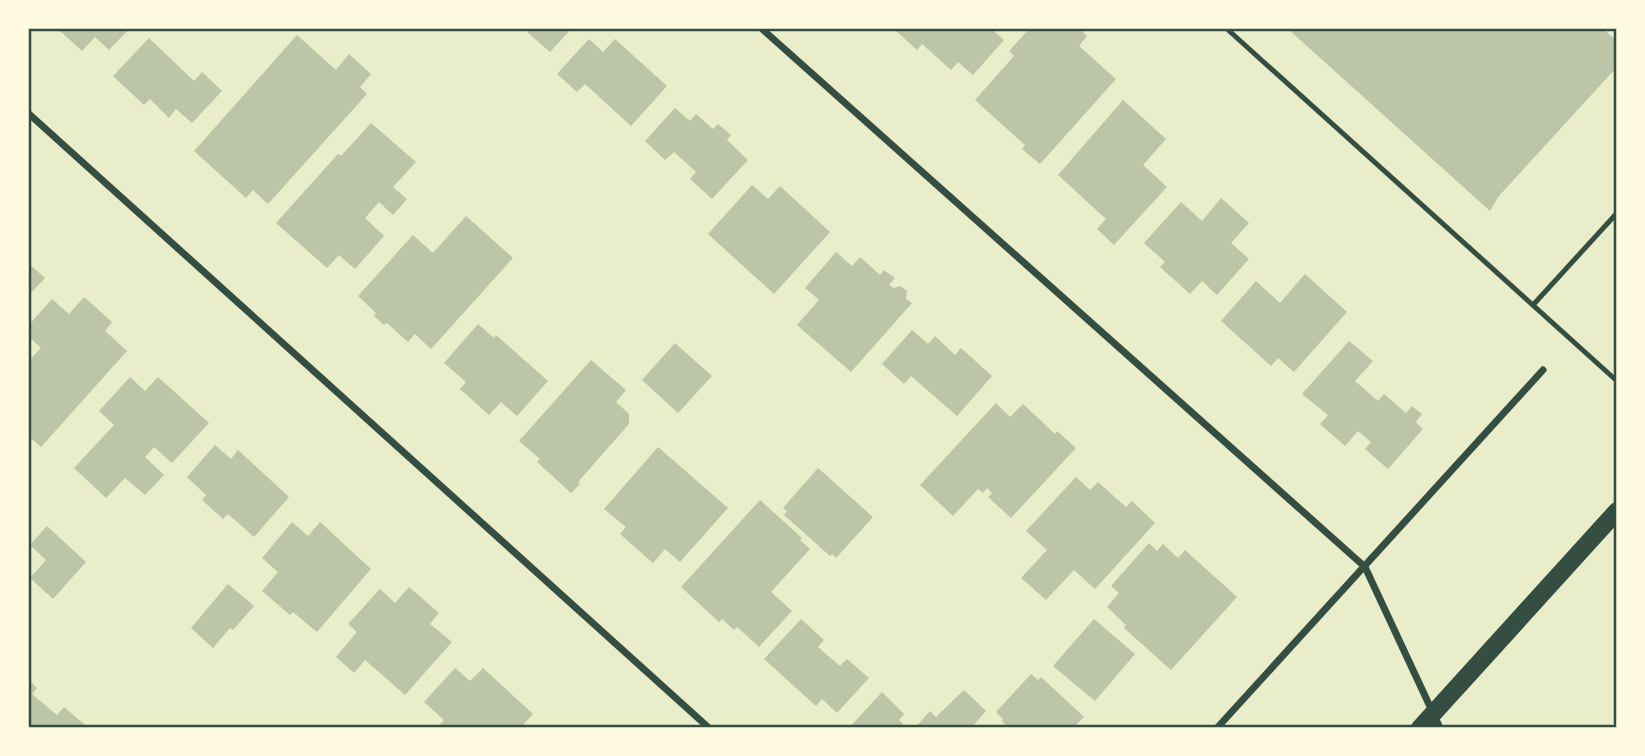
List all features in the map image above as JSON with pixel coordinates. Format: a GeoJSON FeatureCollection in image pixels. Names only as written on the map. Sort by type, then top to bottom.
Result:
{"type":"FeatureCollection","features":[{"type":"Feature","properties":{"kind":"main road"},"geometry":{"type":"LineString","coordinates":[[1420,728],[1436,721],[1617,511]]}},
{"type":"Feature","properties":{"kind":"street"},"geometry":{"type":"LineString","coordinates":[[761,28],[1365,567],[1436,721]]}},
{"type":"Feature","properties":{"kind":"street"},"geometry":{"type":"LineString","coordinates":[[28,113],[709,728]]}},
{"type":"Feature","properties":{"kind":"street"},"geometry":{"type":"LineString","coordinates":[[1217,728],[1543,370]]}},
{"type":"Feature","properties":{"kind":"lane"},"geometry":{"type":"LineString","coordinates":[[1226,28],[1617,382]]}},
{"type":"Feature","properties":{"kind":"lane"},"geometry":{"type":"LineString","coordinates":[[1533,305],[1617,213]]}},
{"type":"Feature","properties":{"kind":"building"},"geometry":{"type":"Polygon","coordinates":[[[57,28],[130,28],[109,50],[95,37],[82,51],[57,28]]]}},
{"type":"Feature","properties":{"kind":"building"},"geometry":{"type":"Polygon","coordinates":[[[531,28],[572,28],[550,52],[527,32],[531,28]]]}},
{"type":"Feature","properties":{"kind":"building"},"geometry":{"type":"Polygon","coordinates":[[[990,28],[1004,40],[973,75],[958,62],[951,70],[922,44],[917,50],[894,29],[990,28]]]}},
{"type":"Feature","properties":{"kind":"building"},"geometry":{"type":"Polygon","coordinates":[[[1030,28],[1078,28],[1087,36],[1079,46],[1116,79],[1040,164],[1022,149],[1025,145],[975,100],[1014,56],[1009,51],[1030,28]]]}},
{"type":"Feature","properties":{"kind":"building"},"geometry":{"type":"Polygon","coordinates":[[[1287,28],[1602,28],[1617,41],[1617,67],[1498,197],[1490,211],[1287,28]]]}},
{"type":"Feature","properties":{"kind":"building"},"geometry":{"type":"Polygon","coordinates":[[[297,35],[336,70],[349,54],[371,74],[360,87],[367,94],[268,204],[253,190],[246,198],[194,151],[297,35]]]}},
{"type":"Feature","properties":{"kind":"building"},"geometry":{"type":"Polygon","coordinates":[[[149,38],[194,81],[202,72],[222,91],[192,123],[176,109],[169,118],[150,99],[144,105],[113,76],[149,38]]]}},
{"type":"Feature","properties":{"kind":"building"},"geometry":{"type":"Polygon","coordinates":[[[589,39],[603,52],[615,39],[667,86],[631,126],[585,84],[577,92],[557,74],[589,39]]]}},
{"type":"Feature","properties":{"kind":"building"},"geometry":{"type":"Polygon","coordinates":[[[1123,100],[1166,139],[1143,165],[1167,187],[1114,245],[1097,229],[1106,219],[1058,175],[1123,100]]]}},
{"type":"Feature","properties":{"kind":"building"},"geometry":{"type":"Polygon","coordinates":[[[675,108],[690,121],[696,114],[713,129],[718,124],[731,135],[727,140],[748,160],[712,199],[690,179],[696,172],[674,152],[665,160],[645,141],[675,108]]]}},
{"type":"Feature","properties":{"kind":"building"},"geometry":{"type":"Polygon","coordinates":[[[371,123],[416,162],[393,187],[407,199],[393,215],[379,202],[365,218],[384,236],[355,269],[339,255],[327,268],[276,223],[338,154],[341,156],[371,123]]]}},
{"type":"Feature","properties":{"kind":"building"},"geometry":{"type":"Polygon","coordinates":[[[752,185],[768,199],[780,186],[830,232],[774,294],[708,234],[752,185]]]}},
{"type":"Feature","properties":{"kind":"building"},"geometry":{"type":"Polygon","coordinates":[[[1221,198],[1249,223],[1231,243],[1249,259],[1217,295],[1202,281],[1190,294],[1160,267],[1165,262],[1144,243],[1181,202],[1202,221],[1221,198]]]}},
{"type":"Feature","properties":{"kind":"building"},"geometry":{"type":"Polygon","coordinates":[[[466,216],[513,258],[431,349],[415,334],[408,342],[387,323],[384,325],[374,316],[376,313],[358,296],[413,235],[433,253],[466,216]]]}},
{"type":"Feature","properties":{"kind":"building"},"geometry":{"type":"Polygon","coordinates":[[[836,252],[852,266],[860,257],[880,275],[884,270],[895,278],[889,285],[894,288],[900,286],[907,291],[906,299],[912,303],[851,372],[797,325],[819,300],[805,288],[836,252]]]}},
{"type":"Feature","properties":{"kind":"building"},"geometry":{"type":"Polygon","coordinates":[[[28,263],[45,278],[28,296],[28,263]]]}},
{"type":"Feature","properties":{"kind":"building"},"geometry":{"type":"Polygon","coordinates":[[[1305,274],[1347,312],[1294,372],[1278,358],[1271,366],[1221,321],[1256,281],[1280,303],[1305,274]]]}},
{"type":"Feature","properties":{"kind":"building"},"geometry":{"type":"Polygon","coordinates":[[[84,297],[112,322],[105,331],[127,351],[41,447],[28,436],[28,362],[41,348],[28,336],[28,326],[52,299],[69,314],[84,297]]]}},
{"type":"Feature","properties":{"kind":"building"},"geometry":{"type":"Polygon","coordinates":[[[478,324],[494,338],[496,335],[548,381],[517,416],[501,402],[489,415],[460,389],[466,382],[444,363],[478,324]]]}},
{"type":"Feature","properties":{"kind":"building"},"geometry":{"type":"Polygon","coordinates":[[[912,330],[928,344],[935,336],[955,355],[961,348],[992,376],[957,416],[911,376],[904,384],[882,364],[912,330]]]}},
{"type":"Feature","properties":{"kind":"building"},"geometry":{"type":"Polygon","coordinates":[[[1349,341],[1373,361],[1355,381],[1378,401],[1384,394],[1406,413],[1412,406],[1422,414],[1416,422],[1423,429],[1388,469],[1365,449],[1371,442],[1358,431],[1345,446],[1320,424],[1328,415],[1302,394],[1349,341]]]}},
{"type":"Feature","properties":{"kind":"building"},"geometry":{"type":"Polygon","coordinates":[[[675,343],[712,376],[678,413],[642,380],[675,343]]]}},
{"type":"Feature","properties":{"kind":"building"},"geometry":{"type":"Polygon","coordinates":[[[591,360],[626,390],[616,402],[629,414],[629,424],[571,493],[537,462],[540,459],[519,441],[591,360]]]}},
{"type":"Feature","properties":{"kind":"building"},"geometry":{"type":"Polygon","coordinates":[[[130,377],[145,391],[158,377],[209,423],[172,463],[154,447],[145,457],[164,475],[145,495],[125,478],[106,498],[74,468],[114,425],[99,411],[130,377]]]}},
{"type":"Feature","properties":{"kind":"building"},"geometry":{"type":"Polygon","coordinates":[[[996,403],[1010,417],[1023,404],[1055,434],[1057,431],[1076,448],[1011,518],[988,497],[992,493],[987,488],[983,493],[978,489],[953,516],[920,485],[996,403]]]}},
{"type":"Feature","properties":{"kind":"building"},"geometry":{"type":"Polygon","coordinates":[[[215,445],[231,459],[238,450],[289,497],[254,537],[228,514],[223,519],[202,500],[206,495],[187,477],[215,445]]]}},
{"type":"Feature","properties":{"kind":"building"},"geometry":{"type":"Polygon","coordinates":[[[658,447],[728,508],[680,562],[665,549],[653,563],[620,534],[626,527],[604,509],[658,447]]]}},
{"type":"Feature","properties":{"kind":"building"},"geometry":{"type":"Polygon","coordinates":[[[818,468],[873,517],[836,558],[832,554],[830,556],[784,515],[787,511],[783,508],[818,468]]]}},
{"type":"Feature","properties":{"kind":"building"},"geometry":{"type":"Polygon","coordinates":[[[1076,477],[1090,490],[1098,482],[1126,507],[1132,501],[1155,523],[1095,589],[1074,570],[1046,600],[1021,578],[1047,550],[1026,531],[1076,477]]]}},
{"type":"Feature","properties":{"kind":"building"},"geometry":{"type":"Polygon","coordinates":[[[760,500],[802,538],[800,540],[810,549],[771,592],[792,611],[759,647],[737,627],[734,630],[722,619],[719,622],[681,587],[760,500]]]}},
{"type":"Feature","properties":{"kind":"building"},"geometry":{"type":"Polygon","coordinates":[[[292,522],[308,536],[320,522],[371,569],[317,632],[293,612],[290,615],[262,591],[278,572],[262,558],[292,522]]]}},
{"type":"Feature","properties":{"kind":"building"},"geometry":{"type":"Polygon","coordinates":[[[47,526],[86,562],[53,599],[30,578],[46,560],[30,545],[47,526]]]}},
{"type":"Feature","properties":{"kind":"building"},"geometry":{"type":"Polygon","coordinates":[[[1149,543],[1157,551],[1163,544],[1178,558],[1185,550],[1237,597],[1171,670],[1124,628],[1126,625],[1107,607],[1119,593],[1111,586],[1149,543]]]}},
{"type":"Feature","properties":{"kind":"building"},"geometry":{"type":"Polygon","coordinates":[[[228,584],[254,606],[213,648],[191,628],[228,584]]]}},
{"type":"Feature","properties":{"kind":"building"},"geometry":{"type":"Polygon","coordinates":[[[409,587],[439,613],[430,624],[452,642],[405,695],[365,660],[354,673],[336,657],[357,632],[348,624],[380,589],[395,603],[409,587]]]}},
{"type":"Feature","properties":{"kind":"building"},"geometry":{"type":"Polygon","coordinates":[[[801,619],[824,640],[818,647],[840,666],[847,659],[869,678],[837,713],[822,699],[816,706],[764,659],[801,619]]]}},
{"type":"Feature","properties":{"kind":"building"},"geometry":{"type":"Polygon","coordinates":[[[1094,619],[1135,654],[1095,701],[1053,666],[1094,619]]]}},
{"type":"Feature","properties":{"kind":"building"},"geometry":{"type":"Polygon","coordinates":[[[455,668],[470,681],[483,668],[533,714],[520,728],[437,728],[444,720],[424,702],[455,668]]]}},
{"type":"Feature","properties":{"kind":"building"},"geometry":{"type":"Polygon","coordinates":[[[1031,674],[1038,680],[1041,677],[1084,717],[1073,728],[1009,728],[1002,721],[996,712],[1031,674]]]}},
{"type":"Feature","properties":{"kind":"building"},"geometry":{"type":"Polygon","coordinates":[[[28,679],[37,688],[32,694],[57,715],[64,707],[84,724],[81,728],[28,728],[28,679]]]}},
{"type":"Feature","properties":{"kind":"building"},"geometry":{"type":"Polygon","coordinates":[[[964,690],[986,711],[971,728],[915,728],[930,711],[936,717],[964,690]]]}},
{"type":"Feature","properties":{"kind":"building"},"geometry":{"type":"Polygon","coordinates":[[[882,692],[904,714],[899,720],[907,728],[849,728],[882,692]]]}}]}
